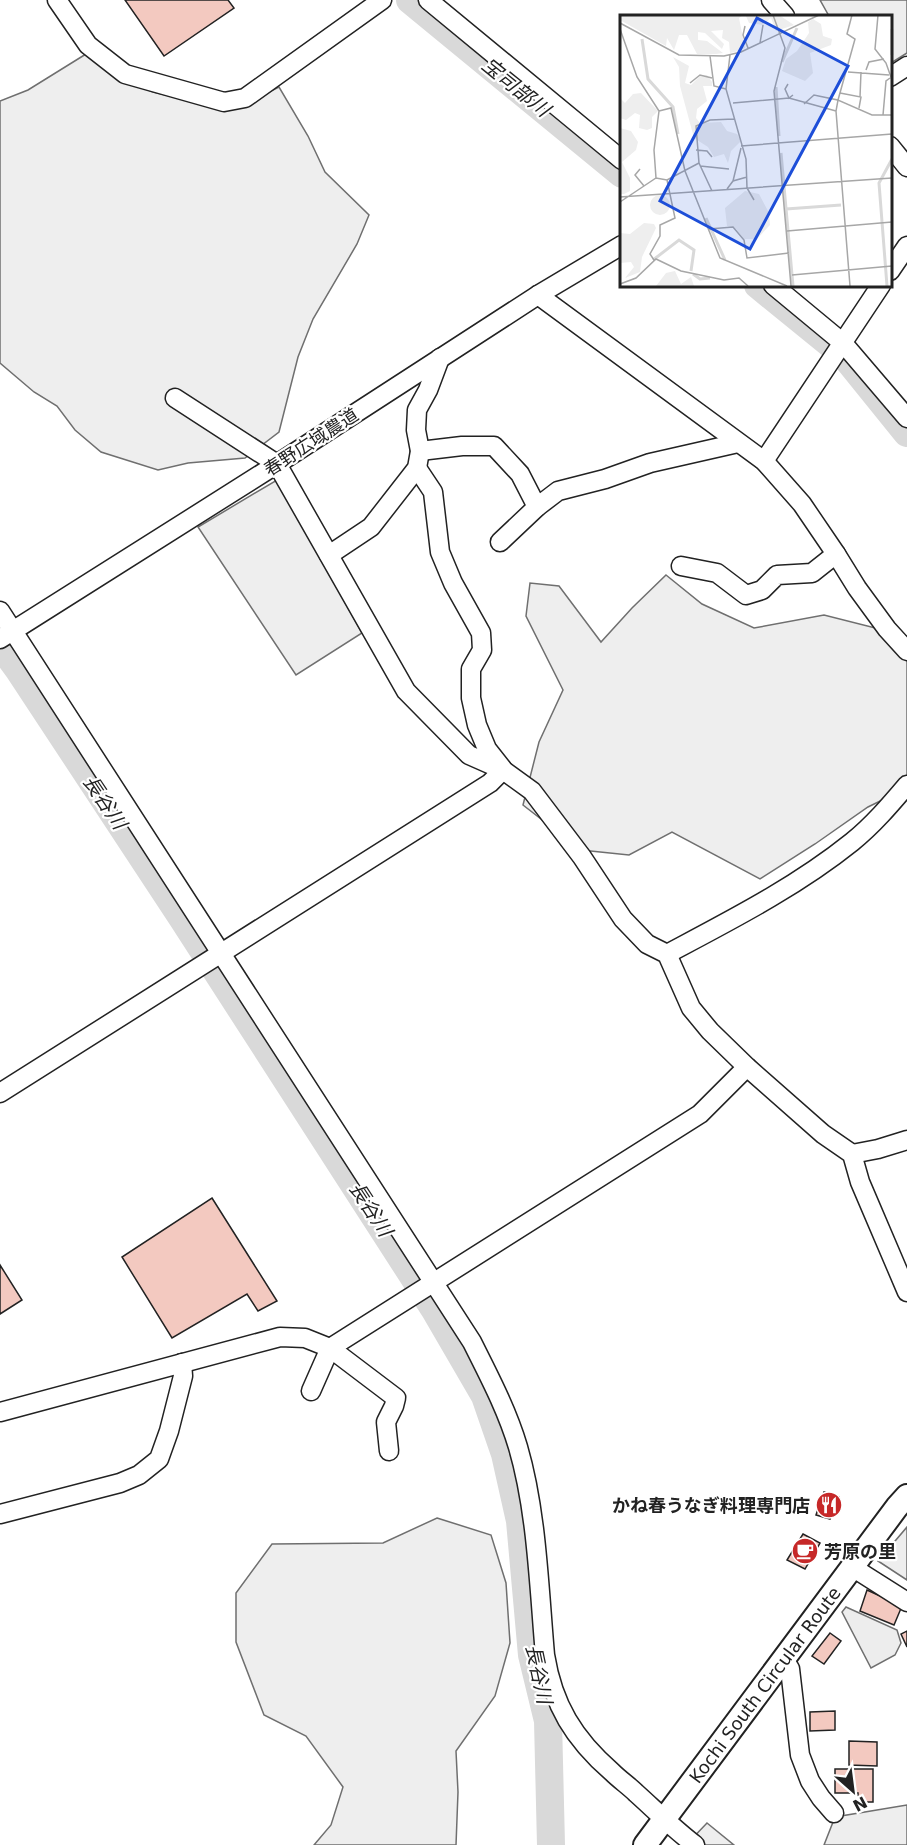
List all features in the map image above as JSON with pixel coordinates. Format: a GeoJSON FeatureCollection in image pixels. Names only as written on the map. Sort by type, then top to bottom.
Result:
{"type":"FeatureCollection","features":[{"type":"Feature","properties":{"kind":"main road","name":"Kochi South Circular Route"},"geometry":{"type":"LineString","coordinates":[[645,1845],[907,1496]]}},
{"type":"Feature","properties":{"kind":"street"},"geometry":{"type":"LineString","coordinates":[[57,0],[88,45],[125,74],[224,102],[245,98],[382,0]]}},
{"type":"Feature","properties":{"kind":"street"},"geometry":{"type":"LineString","coordinates":[[428,0],[620,158]]}},
{"type":"Feature","properties":{"kind":"street"},"geometry":{"type":"LineString","coordinates":[[771,0],[784,15]]}},
{"type":"Feature","properties":{"kind":"street"},"geometry":{"type":"LineString","coordinates":[[892,76],[907,66]]}},
{"type":"Feature","properties":{"kind":"street"},"geometry":{"type":"LineString","coordinates":[[892,147],[907,167]]}},
{"type":"Feature","properties":{"kind":"street","name":"春野広域農道"},"geometry":{"type":"LineString","coordinates":[[7,635],[538,295],[620,246]]}},
{"type":"Feature","properties":{"kind":"street"},"geometry":{"type":"LineString","coordinates":[[892,269],[907,246]]}},
{"type":"Feature","properties":{"kind":"street"},"geometry":{"type":"LineString","coordinates":[[774,286],[843,343],[907,418]]}},
{"type":"Feature","properties":{"kind":"street"},"geometry":{"type":"LineString","coordinates":[[764,461],[880,286]]}},
{"type":"Feature","properties":{"kind":"street"},"geometry":{"type":"LineString","coordinates":[[538,295],[764,461],[802,504],[857,588],[887,629],[907,651]]}},
{"type":"Feature","properties":{"kind":"street"},"geometry":{"type":"LineString","coordinates":[[440,358],[428,390],[417,410],[419,460],[433,492],[440,552],[453,583],[481,633],[482,650],[471,669],[471,698],[477,725],[487,749],[503,770]]}},
{"type":"Feature","properties":{"kind":"street"},"geometry":{"type":"LineString","coordinates":[[175,398],[277,464],[406,691],[469,755],[503,770],[532,791],[582,857],[623,919],[647,944],[667,954],[691,1008],[710,1031],[823,1134],[852,1154],[860,1182],[907,1292]]}},
{"type":"Feature","properties":{"kind":"street"},"geometry":{"type":"LineString","coordinates":[[500,542],[537,507],[558,491],[650,464],[738,443]]}},
{"type":"Feature","properties":{"kind":"street"},"geometry":{"type":"LineString","coordinates":[[329,555],[371,527],[419,460],[462,446],[494,446],[520,474],[537,507]]}},
{"type":"Feature","properties":{"kind":"street"},"geometry":{"type":"LineString","coordinates":[[681,567],[717,573],[746,595],[762,590],[777,575],[812,573],[836,554]]}},
{"type":"Feature","properties":{"kind":"street"},"geometry":{"type":"LineString","coordinates":[[0,611],[7,635],[425,1287],[472,1342],[502,1403],[518,1447],[532,1515],[545,1655],[557,1701],[568,1722],[590,1752],[664,1820],[695,1845]]}},
{"type":"Feature","properties":{"kind":"street"},"geometry":{"type":"LineString","coordinates":[[0,1093],[490,783],[503,770]]}},
{"type":"Feature","properties":{"kind":"street"},"geometry":{"type":"LineString","coordinates":[[667,954],[723,925],[803,878],[854,841],[907,785]]}},
{"type":"Feature","properties":{"kind":"street"},"geometry":{"type":"LineString","coordinates":[[310,1391],[330,1348],[700,1114],[747,1067]]}},
{"type":"Feature","properties":{"kind":"street"},"geometry":{"type":"LineString","coordinates":[[852,1154],[907,1140]]}},
{"type":"Feature","properties":{"kind":"street"},"geometry":{"type":"LineString","coordinates":[[0,1412],[280,1337],[305,1338],[330,1348],[396,1398],[386,1422],[389,1451]]}},
{"type":"Feature","properties":{"kind":"street"},"geometry":{"type":"LineString","coordinates":[[0,1514],[120,1483],[139,1475],[159,1459],[183,1376],[182,1363]]}},
{"type":"Feature","properties":{"kind":"street"},"geometry":{"type":"LineString","coordinates":[[852,1567],[907,1602]]}},
{"type":"Feature","properties":{"kind":"street"},"geometry":{"type":"LineString","coordinates":[[784,1659],[790,1669],[800,1755],[810,1781],[834,1813]]}},
{"type":"Feature","properties":{"kind":"shaded area"},"geometry":{"type":"Polygon","coordinates":[[[820,0],[907,0],[907,53],[892,62],[892,15],[828,15],[820,0]]]}},
{"type":"Feature","properties":{"kind":"shaded area"},"geometry":{"type":"Polygon","coordinates":[[[86,54],[117,77],[153,92],[195,102],[251,101],[279,87],[308,136],[325,172],[369,215],[357,244],[313,319],[298,357],[279,432],[245,458],[188,463],[158,470],[101,452],[75,430],[57,406],[34,392],[0,363],[0,101],[28,90],[86,54]]]}},
{"type":"Feature","properties":{"kind":"shaded area"},"geometry":{"type":"Polygon","coordinates":[[[277,480],[362,633],[296,675],[198,527],[277,480]]]}},
{"type":"Feature","properties":{"kind":"shaded area"},"geometry":{"type":"Polygon","coordinates":[[[666,575],[702,604],[754,628],[824,615],[907,636],[907,788],[868,807],[760,879],[672,832],[629,855],[581,850],[523,805],[539,742],[563,690],[526,616],[530,583],[559,586],[601,642],[666,575]]]}},
{"type":"Feature","properties":{"kind":"shaded area"},"geometry":{"type":"Polygon","coordinates":[[[437,1518],[491,1535],[506,1583],[510,1643],[495,1696],[456,1751],[458,1792],[456,1845],[314,1845],[331,1825],[343,1787],[306,1736],[264,1715],[236,1642],[236,1593],[272,1544],[383,1543],[437,1518]]]}},
{"type":"Feature","properties":{"kind":"shaded area"},"geometry":{"type":"Polygon","coordinates":[[[907,1527],[907,1580],[878,1561],[907,1527]]]}},
{"type":"Feature","properties":{"kind":"shaded area"},"geometry":{"type":"Polygon","coordinates":[[[846,1607],[897,1630],[901,1643],[895,1655],[871,1668],[842,1612],[846,1607]]]}},
{"type":"Feature","properties":{"kind":"shaded area"},"geometry":{"type":"Polygon","coordinates":[[[907,1805],[907,1845],[824,1845],[835,1817],[907,1805]]]}},
{"type":"Feature","properties":{"kind":"shaded area"},"geometry":{"type":"Polygon","coordinates":[[[707,1823],[734,1845],[686,1845],[707,1823]]]}},
{"type":"Feature","properties":{"kind":"building"},"geometry":{"type":"Polygon","coordinates":[[[125,0],[228,0],[234,8],[164,56],[125,0]]]}},
{"type":"Feature","properties":{"kind":"building"},"geometry":{"type":"Polygon","coordinates":[[[212,1198],[277,1301],[258,1311],[247,1294],[172,1338],[122,1257],[212,1198]]]}},
{"type":"Feature","properties":{"kind":"building"},"geometry":{"type":"Polygon","coordinates":[[[0,1265],[22,1300],[0,1314],[0,1265]]]}},
{"type":"Feature","properties":{"kind":"building"},"geometry":{"type":"Polygon","coordinates":[[[824,1492],[839,1497],[830,1519],[816,1515],[824,1492]]]}},
{"type":"Feature","properties":{"kind":"building"},"geometry":{"type":"Polygon","coordinates":[[[803,1534],[820,1543],[805,1569],[787,1560],[803,1534]]]}},
{"type":"Feature","properties":{"kind":"building"},"geometry":{"type":"Polygon","coordinates":[[[867,1590],[902,1606],[894,1625],[860,1611],[867,1590]]]}},
{"type":"Feature","properties":{"kind":"building"},"geometry":{"type":"Polygon","coordinates":[[[907,1631],[907,1647],[901,1634],[907,1631]]]}},
{"type":"Feature","properties":{"kind":"building"},"geometry":{"type":"Polygon","coordinates":[[[830,1633],[841,1641],[824,1664],[812,1656],[830,1633]]]}},
{"type":"Feature","properties":{"kind":"building"},"geometry":{"type":"Polygon","coordinates":[[[835,1711],[835,1730],[810,1731],[810,1712],[835,1711]]]}},
{"type":"Feature","properties":{"kind":"building"},"geometry":{"type":"Polygon","coordinates":[[[849,1741],[877,1742],[877,1766],[849,1765],[849,1741]]]}},
{"type":"Feature","properties":{"kind":"building"},"geometry":{"type":"Polygon","coordinates":[[[835,1769],[873,1769],[873,1802],[858,1802],[858,1793],[835,1793],[835,1769]]]}},
{"type":"Feature","properties":{"kind":"waterway","name":"宝司部川"},"geometry":{"type":"LineString","coordinates":[[410,0],[620,172]]}},
{"type":"Feature","properties":{"kind":"waterway","name":"宝司部川"},"geometry":{"type":"LineString","coordinates":[[759,286],[844,355],[907,433]]}},
{"type":"Feature","properties":{"kind":"waterway","name":"長谷川"},"geometry":{"type":"LineString","coordinates":[[0,644],[183,919],[435,1310],[485,1396],[505,1454],[520,1521],[532,1655],[548,1721],[551,1845]]}},
{"type":"Feature","properties":{"kind":"place","name":"かね春うなぎ料理専門店"},"geometry":{"type":"Point","coordinates":[829,1505]}},
{"type":"Feature","properties":{"kind":"place","name":"芳原の里"},"geometry":{"type":"Point","coordinates":[805,1551]}}]}
